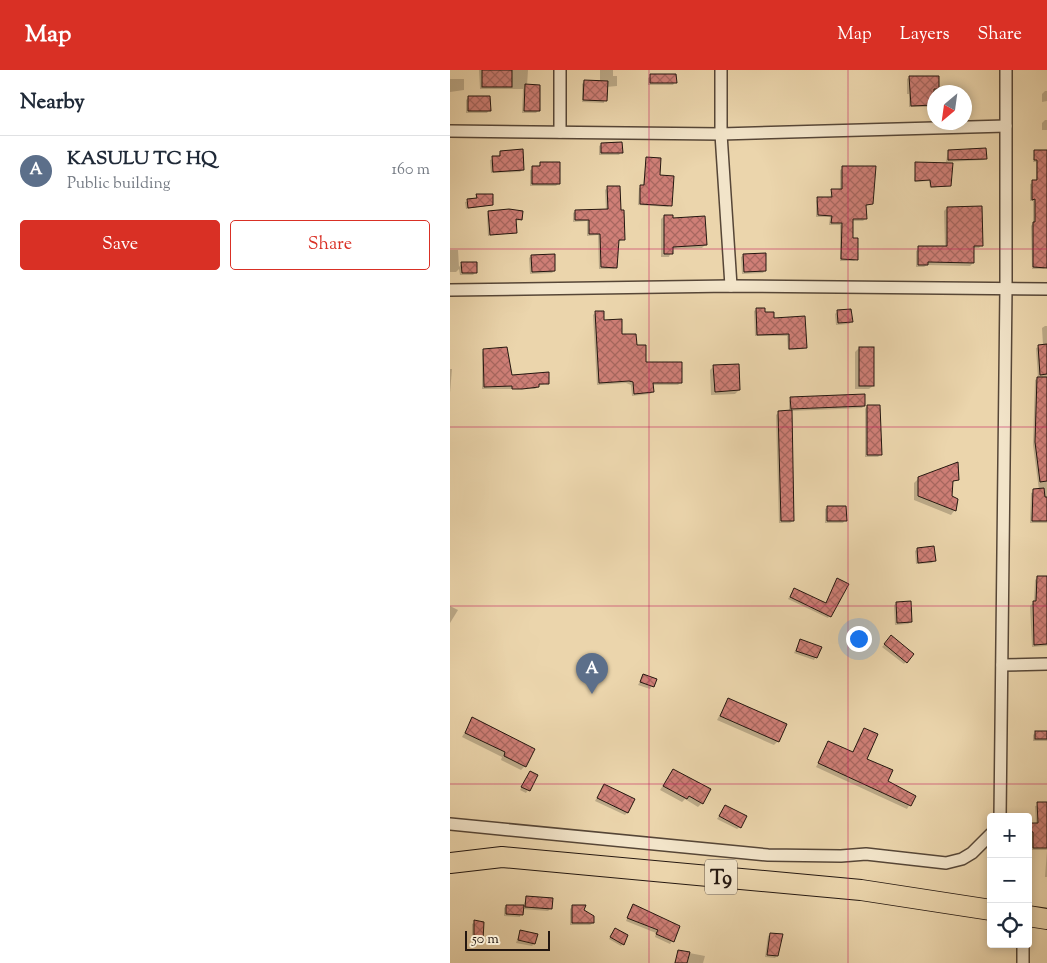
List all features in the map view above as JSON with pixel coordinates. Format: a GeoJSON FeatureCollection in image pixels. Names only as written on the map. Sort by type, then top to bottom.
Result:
{"type":"FeatureCollection","features":[{"type":"Feature","properties":{"kind":"highway","name":"T9"},"geometry":{"type":"LineString","coordinates":[[450,863],[502,857],[861,890],[987,909]]}},
{"type":"Feature","properties":{"kind":"street"},"geometry":{"type":"LineString","coordinates":[[560,70],[560,132]]}},
{"type":"Feature","properties":{"kind":"street"},"geometry":{"type":"LineString","coordinates":[[721,70],[721,134],[732,286]]}},
{"type":"Feature","properties":{"kind":"street"},"geometry":{"type":"LineString","coordinates":[[1000,813],[1006,288],[1006,70]]}},
{"type":"Feature","properties":{"kind":"street"},"geometry":{"type":"LineString","coordinates":[[450,131],[721,134],[1006,126]]}},
{"type":"Feature","properties":{"kind":"street"},"geometry":{"type":"LineString","coordinates":[[450,290],[732,286],[1047,290]]}},
{"type":"Feature","properties":{"kind":"street"},"geometry":{"type":"LineString","coordinates":[[1002,665],[1047,664]]}},
{"type":"Feature","properties":{"kind":"street"},"geometry":{"type":"LineString","coordinates":[[450,824],[768,855],[841,856],[866,854],[946,863],[962,859],[972,853],[987,838]]}},
{"type":"Feature","properties":{"kind":"street"},"geometry":{"type":"LineString","coordinates":[[1023,948],[1023,963]]}},
{"type":"Feature","properties":{"kind":"building"},"geometry":{"type":"Polygon","coordinates":[[[482,70],[512,70],[512,87],[482,87],[482,70]]]}},
{"type":"Feature","properties":{"kind":"building"},"geometry":{"type":"Polygon","coordinates":[[[650,74],[676,74],[677,83],[650,83],[650,74]]]}},
{"type":"Feature","properties":{"kind":"building"},"geometry":{"type":"Polygon","coordinates":[[[909,76],[939,76],[939,85],[927,85],[927,105],[911,106],[909,76]]]}},
{"type":"Feature","properties":{"kind":"building"},"geometry":{"type":"Polygon","coordinates":[[[584,80],[608,81],[607,101],[583,100],[584,80]]]}},
{"type":"Feature","properties":{"kind":"building"},"geometry":{"type":"Polygon","coordinates":[[[525,84],[540,85],[540,111],[524,111],[525,84]]]}},
{"type":"Feature","properties":{"kind":"building"},"geometry":{"type":"Polygon","coordinates":[[[468,96],[490,96],[491,111],[468,111],[468,96]]]}},
{"type":"Feature","properties":{"kind":"building"},"geometry":{"type":"Polygon","coordinates":[[[622,142],[623,153],[601,153],[601,143],[622,142]]]}},
{"type":"Feature","properties":{"kind":"building"},"geometry":{"type":"Polygon","coordinates":[[[986,148],[987,159],[948,160],[948,150],[986,148]]]}},
{"type":"Feature","properties":{"kind":"building"},"geometry":{"type":"Polygon","coordinates":[[[523,149],[524,170],[493,172],[492,156],[500,156],[500,151],[523,149]]]}},
{"type":"Feature","properties":{"kind":"building"},"geometry":{"type":"Polygon","coordinates":[[[1034,150],[1047,150],[1047,268],[1033,267],[1035,199],[1032,200],[1032,180],[1037,180],[1037,160],[1034,160],[1034,150]]]}},
{"type":"Feature","properties":{"kind":"building"},"geometry":{"type":"Polygon","coordinates":[[[646,157],[661,158],[660,175],[674,176],[672,206],[640,204],[640,185],[644,185],[646,157]]]}},
{"type":"Feature","properties":{"kind":"building"},"geometry":{"type":"Polygon","coordinates":[[[540,162],[560,162],[560,184],[532,184],[532,166],[540,166],[540,162]]]}},
{"type":"Feature","properties":{"kind":"building"},"geometry":{"type":"Polygon","coordinates":[[[915,162],[953,163],[951,186],[931,187],[930,180],[915,181],[915,162]]]}},
{"type":"Feature","properties":{"kind":"building"},"geometry":{"type":"Polygon","coordinates":[[[842,166],[876,166],[873,204],[866,205],[867,219],[853,219],[853,238],[858,238],[858,260],[841,259],[842,223],[831,223],[832,216],[818,215],[817,197],[832,197],[831,189],[842,189],[842,166]]]}},
{"type":"Feature","properties":{"kind":"building"},"geometry":{"type":"Polygon","coordinates":[[[607,186],[620,186],[621,210],[624,210],[625,240],[619,240],[617,268],[601,267],[600,234],[589,234],[589,220],[575,220],[575,210],[608,209],[607,186]]]}},
{"type":"Feature","properties":{"kind":"building"},"geometry":{"type":"Polygon","coordinates":[[[476,194],[493,194],[493,205],[468,208],[467,199],[477,198],[476,194]]]}},
{"type":"Feature","properties":{"kind":"building"},"geometry":{"type":"Polygon","coordinates":[[[982,206],[983,246],[974,246],[974,263],[928,262],[928,265],[918,265],[918,246],[947,246],[947,207],[982,206]]]}},
{"type":"Feature","properties":{"kind":"building"},"geometry":{"type":"Polygon","coordinates":[[[509,209],[523,211],[522,220],[516,219],[517,233],[490,235],[488,211],[509,209]]]}},
{"type":"Feature","properties":{"kind":"building"},"geometry":{"type":"Polygon","coordinates":[[[664,215],[673,215],[673,218],[705,216],[707,245],[673,247],[673,254],[664,254],[664,215]]]}},
{"type":"Feature","properties":{"kind":"building"},"geometry":{"type":"Polygon","coordinates":[[[766,253],[766,271],[744,272],[743,254],[766,253]]]}},
{"type":"Feature","properties":{"kind":"building"},"geometry":{"type":"Polygon","coordinates":[[[555,254],[555,271],[532,272],[531,255],[555,254]]]}},
{"type":"Feature","properties":{"kind":"building"},"geometry":{"type":"Polygon","coordinates":[[[461,262],[477,262],[477,273],[462,273],[461,262]]]}},
{"type":"Feature","properties":{"kind":"building"},"geometry":{"type":"Polygon","coordinates":[[[756,308],[765,308],[765,312],[774,312],[774,318],[805,316],[807,348],[789,349],[789,334],[757,335],[756,308]]]}},
{"type":"Feature","properties":{"kind":"building"},"geometry":{"type":"Polygon","coordinates":[[[851,309],[853,322],[838,323],[837,310],[851,309]]]}},
{"type":"Feature","properties":{"kind":"building"},"geometry":{"type":"Polygon","coordinates":[[[595,311],[604,311],[604,320],[622,319],[622,334],[636,334],[637,345],[646,345],[646,362],[682,362],[682,383],[653,383],[654,392],[634,394],[633,382],[599,383],[595,311]]]}},
{"type":"Feature","properties":{"kind":"building"},"geometry":{"type":"Polygon","coordinates":[[[1047,344],[1047,374],[1040,375],[1038,345],[1047,344]]]}},
{"type":"Feature","properties":{"kind":"building"},"geometry":{"type":"Polygon","coordinates":[[[507,347],[512,375],[549,372],[549,384],[539,384],[539,387],[522,389],[512,389],[512,386],[484,387],[483,349],[507,347]]]}},
{"type":"Feature","properties":{"kind":"building"},"geometry":{"type":"Polygon","coordinates":[[[859,347],[874,347],[874,386],[859,386],[859,347]]]}},
{"type":"Feature","properties":{"kind":"building"},"geometry":{"type":"Polygon","coordinates":[[[739,364],[740,390],[715,392],[713,365],[739,364]]]}},
{"type":"Feature","properties":{"kind":"building"},"geometry":{"type":"Polygon","coordinates":[[[1037,377],[1047,377],[1047,481],[1040,482],[1035,442],[1037,377]]]}},
{"type":"Feature","properties":{"kind":"building"},"geometry":{"type":"Polygon","coordinates":[[[865,394],[865,406],[791,409],[790,397],[865,394]]]}},
{"type":"Feature","properties":{"kind":"building"},"geometry":{"type":"Polygon","coordinates":[[[867,405],[880,405],[882,455],[867,455],[867,405]]]}},
{"type":"Feature","properties":{"kind":"building"},"geometry":{"type":"Polygon","coordinates":[[[792,410],[794,521],[781,521],[778,411],[792,410]]]}},
{"type":"Feature","properties":{"kind":"building"},"geometry":{"type":"Polygon","coordinates":[[[958,462],[959,480],[953,481],[952,496],[958,499],[956,511],[918,496],[918,477],[958,462]]]}},
{"type":"Feature","properties":{"kind":"building"},"geometry":{"type":"Polygon","coordinates":[[[1044,488],[1045,497],[1047,497],[1047,521],[1032,521],[1033,489],[1044,488]]]}},
{"type":"Feature","properties":{"kind":"building"},"geometry":{"type":"Polygon","coordinates":[[[827,506],[846,506],[847,521],[827,521],[827,506]]]}},
{"type":"Feature","properties":{"kind":"building"},"geometry":{"type":"Polygon","coordinates":[[[934,546],[936,561],[918,563],[917,548],[934,546]]]}},
{"type":"Feature","properties":{"kind":"building"},"geometry":{"type":"Polygon","coordinates":[[[1037,576],[1047,576],[1047,644],[1034,645],[1033,601],[1036,601],[1037,576]]]}},
{"type":"Feature","properties":{"kind":"building"},"geometry":{"type":"Polygon","coordinates":[[[837,578],[849,584],[831,617],[790,597],[794,588],[826,603],[837,578]]]}},
{"type":"Feature","properties":{"kind":"building"},"geometry":{"type":"Polygon","coordinates":[[[911,601],[912,622],[897,623],[896,602],[911,601]]]}},
{"type":"Feature","properties":{"kind":"building"},"geometry":{"type":"Polygon","coordinates":[[[891,635],[914,654],[907,663],[884,644],[891,635]]]}},
{"type":"Feature","properties":{"kind":"building"},"geometry":{"type":"Polygon","coordinates":[[[800,639],[822,647],[817,658],[796,651],[800,639]]]}},
{"type":"Feature","properties":{"kind":"building"},"geometry":{"type":"Polygon","coordinates":[[[643,674],[657,679],[654,687],[640,682],[643,674]]]}},
{"type":"Feature","properties":{"kind":"building"},"geometry":{"type":"Polygon","coordinates":[[[728,698],[787,724],[779,742],[720,716],[728,698]]]}},
{"type":"Feature","properties":{"kind":"building"},"geometry":{"type":"Polygon","coordinates":[[[472,717],[535,749],[526,767],[504,756],[505,752],[465,733],[472,717]]]}},
{"type":"Feature","properties":{"kind":"building"},"geometry":{"type":"Polygon","coordinates":[[[864,728],[878,734],[867,759],[893,770],[888,781],[916,796],[911,806],[818,763],[828,741],[853,752],[864,728]]]}},
{"type":"Feature","properties":{"kind":"building"},"geometry":{"type":"Polygon","coordinates":[[[1035,731],[1047,731],[1047,739],[1035,739],[1035,731]]]}},
{"type":"Feature","properties":{"kind":"building"},"geometry":{"type":"Polygon","coordinates":[[[673,769],[711,789],[703,804],[689,796],[687,799],[663,786],[673,769]]]}},
{"type":"Feature","properties":{"kind":"building"},"geometry":{"type":"Polygon","coordinates":[[[530,771],[538,775],[530,791],[521,787],[530,771]]]}},
{"type":"Feature","properties":{"kind":"building"},"geometry":{"type":"Polygon","coordinates":[[[604,784],[635,799],[628,813],[597,798],[604,784]]]}},
{"type":"Feature","properties":{"kind":"building"},"geometry":{"type":"Polygon","coordinates":[[[1037,802],[1047,802],[1047,848],[1033,848],[1032,823],[1038,823],[1037,802]]]}},
{"type":"Feature","properties":{"kind":"building"},"geometry":{"type":"Polygon","coordinates":[[[725,805],[747,816],[741,828],[719,816],[725,805]]]}},
{"type":"Feature","properties":{"kind":"building"},"geometry":{"type":"Polygon","coordinates":[[[526,896],[553,898],[552,909],[525,907],[526,896]]]}},
{"type":"Feature","properties":{"kind":"building"},"geometry":{"type":"Polygon","coordinates":[[[633,904],[680,926],[674,942],[656,934],[658,930],[627,918],[633,904]]]}},
{"type":"Feature","properties":{"kind":"building"},"geometry":{"type":"Polygon","coordinates":[[[506,905],[524,905],[523,915],[506,914],[506,905]]]}},
{"type":"Feature","properties":{"kind":"building"},"geometry":{"type":"Polygon","coordinates":[[[572,905],[586,905],[584,910],[594,916],[594,923],[572,923],[572,905]]]}},
{"type":"Feature","properties":{"kind":"building"},"geometry":{"type":"Polygon","coordinates":[[[474,920],[484,922],[483,940],[474,942],[474,920]]]}},
{"type":"Feature","properties":{"kind":"building"},"geometry":{"type":"Polygon","coordinates":[[[615,928],[628,935],[624,945],[610,937],[615,928]]]}},
{"type":"Feature","properties":{"kind":"building"},"geometry":{"type":"Polygon","coordinates":[[[520,930],[538,934],[535,944],[518,940],[520,930]]]}},
{"type":"Feature","properties":{"kind":"building"},"geometry":{"type":"Polygon","coordinates":[[[770,933],[783,934],[778,956],[767,955],[770,933]]]}},
{"type":"Feature","properties":{"kind":"building"},"geometry":{"type":"Polygon","coordinates":[[[678,950],[690,952],[687,963],[675,963],[678,950]]]}},
{"type":"Feature","properties":{"kind":"place","name":"KASULU TC HQ"},"geometry":{"type":"Point","coordinates":[592,694]}}]}
